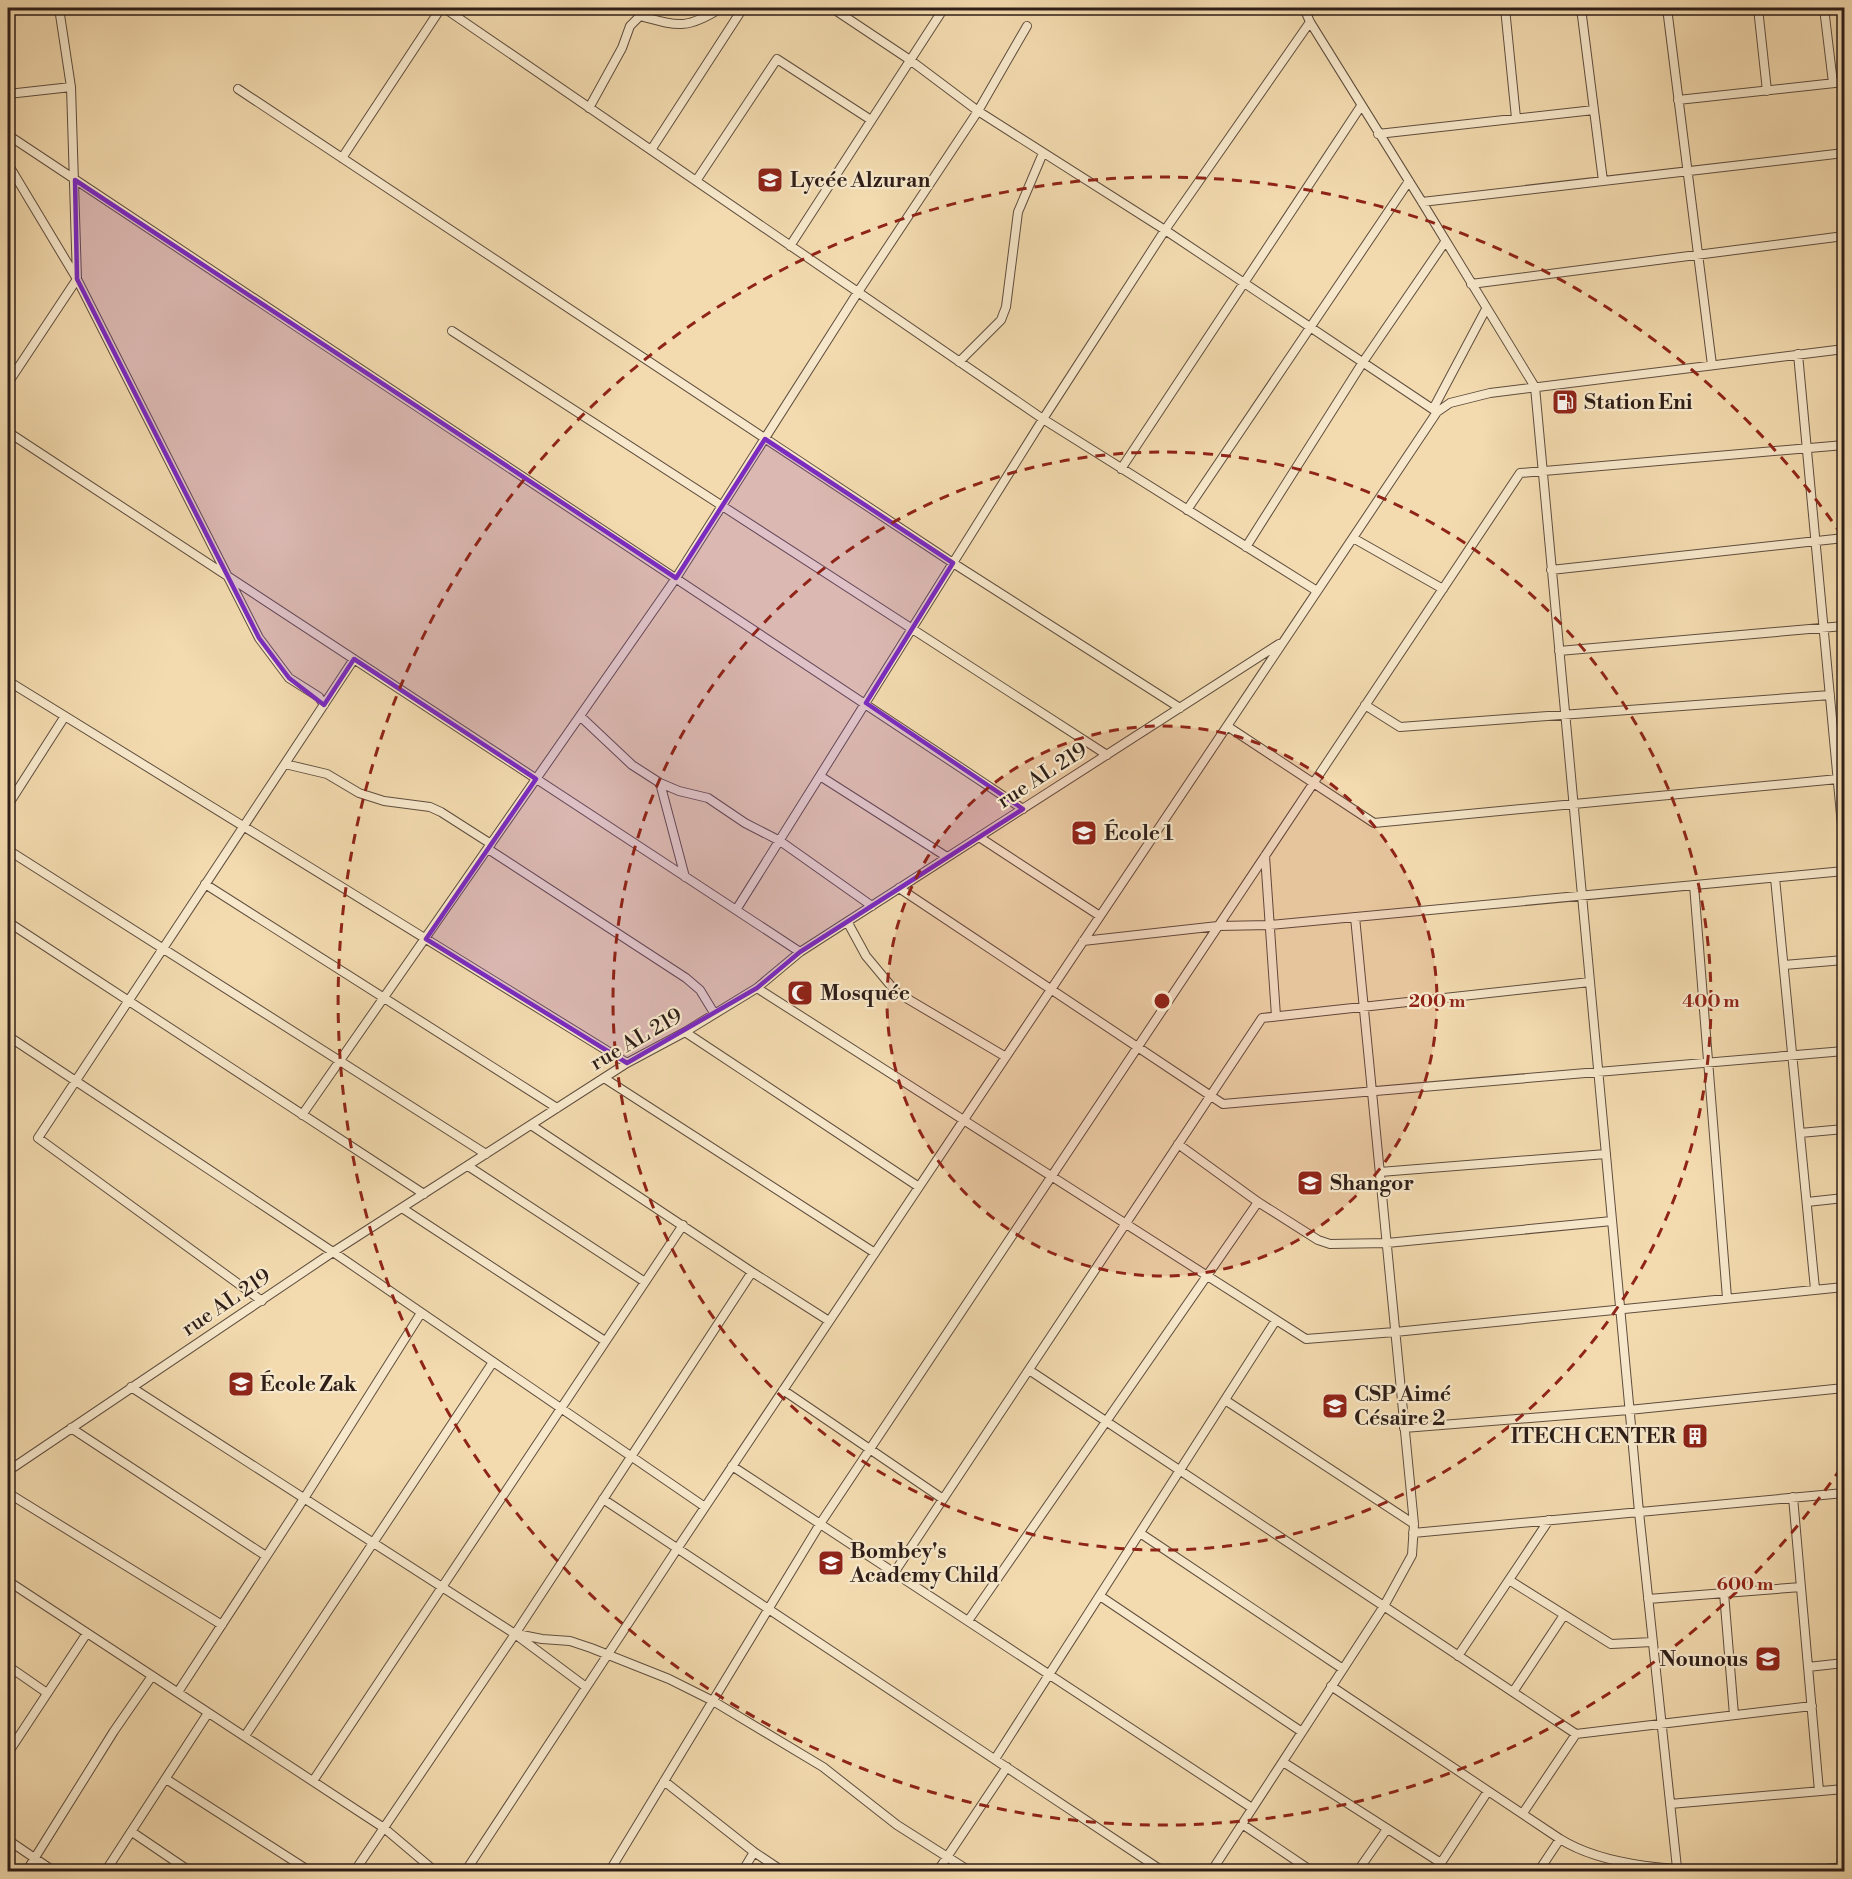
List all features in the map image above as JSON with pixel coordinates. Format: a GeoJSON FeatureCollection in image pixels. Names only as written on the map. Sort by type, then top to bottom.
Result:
{"type":"FeatureCollection","features":[{"type":"Feature","properties":{"kind":"street"},"geometry":{"type":"LineString","coordinates":[[8,383],[77,279],[71,87],[59,8]]}},
{"type":"Feature","properties":{"kind":"street"},"geometry":{"type":"LineString","coordinates":[[342,158],[443,8],[1043,419],[1317,591]]}},
{"type":"Feature","properties":{"kind":"street"},"geometry":{"type":"LineString","coordinates":[[590,108],[622,48],[630,26],[648,8]]}},
{"type":"Feature","properties":{"kind":"street"},"geometry":{"type":"LineString","coordinates":[[640,16],[673,25],[699,22],[721,8]]}},
{"type":"Feature","properties":{"kind":"street"},"geometry":{"type":"LineString","coordinates":[[651,150],[743,8]]}},
{"type":"Feature","properties":{"kind":"street"},"geometry":{"type":"LineString","coordinates":[[832,8],[910,60],[978,111],[1165,230],[1435,410]]}},
{"type":"Feature","properties":{"kind":"street"},"geometry":{"type":"LineString","coordinates":[[790,246],[944,8]]}},
{"type":"Feature","properties":{"kind":"street"},"geometry":{"type":"LineString","coordinates":[[1304,8],[1310,22],[1534,387],[1629,1410],[1677,1868]]}},
{"type":"Feature","properties":{"kind":"street"},"geometry":{"type":"LineString","coordinates":[[1505,8],[1516,118]]}},
{"type":"Feature","properties":{"kind":"street"},"geometry":{"type":"LineString","coordinates":[[1581,8],[1603,181]]}},
{"type":"Feature","properties":{"kind":"street"},"geometry":{"type":"LineString","coordinates":[[1666,8],[1712,365]]}},
{"type":"Feature","properties":{"kind":"street"},"geometry":{"type":"LineString","coordinates":[[1758,8],[1767,91]]}},
{"type":"Feature","properties":{"kind":"street"},"geometry":{"type":"LineString","coordinates":[[1824,8],[1833,83]]}},
{"type":"Feature","properties":{"kind":"street"},"geometry":{"type":"LineString","coordinates":[[736,910],[1043,419],[1165,230],[1310,22]]}},
{"type":"Feature","properties":{"kind":"street"},"geometry":{"type":"LineString","coordinates":[[302,1115],[676,578],[858,292],[978,111],[1027,27]]}},
{"type":"Feature","properties":{"kind":"street"},"geometry":{"type":"LineString","coordinates":[[696,181],[777,58],[871,120]]}},
{"type":"Feature","properties":{"kind":"street"},"geometry":{"type":"LineString","coordinates":[[1678,100],[1845,82]]}},
{"type":"Feature","properties":{"kind":"street"},"geometry":{"type":"LineString","coordinates":[[8,94],[71,87]]}},
{"type":"Feature","properties":{"kind":"street"},"geometry":{"type":"LineString","coordinates":[[238,89],[953,563],[1180,708]]}},
{"type":"Feature","properties":{"kind":"street"},"geometry":{"type":"LineString","coordinates":[[1121,468],[1361,106]]}},
{"type":"Feature","properties":{"kind":"street"},"geometry":{"type":"LineString","coordinates":[[1378,134],[1594,110]]}},
{"type":"Feature","properties":{"kind":"street"},"geometry":{"type":"LineString","coordinates":[[8,135],[1023,809]]}},
{"type":"Feature","properties":{"kind":"street"},"geometry":{"type":"LineString","coordinates":[[959,362],[1001,320],[1006,307],[1018,212],[1043,153]]}},
{"type":"Feature","properties":{"kind":"street"},"geometry":{"type":"LineString","coordinates":[[1422,202],[1845,153]]}},
{"type":"Feature","properties":{"kind":"street"},"geometry":{"type":"LineString","coordinates":[[8,164],[77,279],[259,638],[274,662],[289,678],[319,696],[324,705]]}},
{"type":"Feature","properties":{"kind":"street"},"geometry":{"type":"LineString","coordinates":[[1187,510],[1409,181]]}},
{"type":"Feature","properties":{"kind":"street"},"geometry":{"type":"LineString","coordinates":[[1471,284],[1845,236]]}},
{"type":"Feature","properties":{"kind":"street"},"geometry":{"type":"LineString","coordinates":[[1246,547],[1363,363],[1445,242]]}},
{"type":"Feature","properties":{"kind":"street"},"geometry":{"type":"LineString","coordinates":[[465,1872],[677,1548],[1353,538],[1435,410],[1486,309]]}},
{"type":"Feature","properties":{"kind":"street"},"geometry":{"type":"LineString","coordinates":[[452,331],[1107,755]]}},
{"type":"Feature","properties":{"kind":"street"},"geometry":{"type":"LineString","coordinates":[[1435,410],[1450,403],[1490,393],[1845,349]]}},
{"type":"Feature","properties":{"kind":"street"},"geometry":{"type":"LineString","coordinates":[[1798,354],[1845,847]]}},
{"type":"Feature","properties":{"kind":"street"},"geometry":{"type":"LineString","coordinates":[[8,432],[800,952]]}},
{"type":"Feature","properties":{"kind":"street"},"geometry":{"type":"LineString","coordinates":[[609,1872],[820,1524],[1520,473],[1845,445]]}},
{"type":"Feature","properties":{"kind":"street"},"geometry":{"type":"LineString","coordinates":[[1353,538],[1443,589]]}},
{"type":"Feature","properties":{"kind":"street"},"geometry":{"type":"LineString","coordinates":[[1551,570],[1845,538]]}},
{"type":"Feature","properties":{"kind":"street"},"geometry":{"type":"LineString","coordinates":[[1559,651],[1845,626]]}},
{"type":"Feature","properties":{"kind":"street","name":"rue AL 219"},"geometry":{"type":"LineString","coordinates":[[8,1471],[333,1252],[627,1063],[685,1032],[757,988],[800,952],[1283,641]]}},
{"type":"Feature","properties":{"kind":"street"},"geometry":{"type":"LineString","coordinates":[[262,1301],[38,1138],[354,659]]}},
{"type":"Feature","properties":{"kind":"street"},"geometry":{"type":"LineString","coordinates":[[8,681],[627,1063]]}},
{"type":"Feature","properties":{"kind":"street"},"geometry":{"type":"LineString","coordinates":[[1365,705],[1400,727],[1830,695]]}},
{"type":"Feature","properties":{"kind":"street"},"geometry":{"type":"LineString","coordinates":[[8,805],[66,716]]}},
{"type":"Feature","properties":{"kind":"street"},"geometry":{"type":"LineString","coordinates":[[580,716],[632,765],[660,783],[679,791],[708,798],[745,823],[780,841],[872,906]]}},
{"type":"Feature","properties":{"kind":"street"},"geometry":{"type":"LineString","coordinates":[[1227,726],[1374,823],[1838,779]]}},
{"type":"Feature","properties":{"kind":"street"},"geometry":{"type":"LineString","coordinates":[[285,764],[327,774],[359,793],[384,801],[430,807],[441,812],[489,847],[686,978],[700,990],[714,1013]]}},
{"type":"Feature","properties":{"kind":"street"},"geometry":{"type":"LineString","coordinates":[[820,776],[947,857]]}},
{"type":"Feature","properties":{"kind":"street"},"geometry":{"type":"LineString","coordinates":[[660,783],[685,877]]}},
{"type":"Feature","properties":{"kind":"street"},"geometry":{"type":"LineString","coordinates":[[979,837],[1100,916]]}},
{"type":"Feature","properties":{"kind":"street"},"geometry":{"type":"LineString","coordinates":[[8,850],[486,1154]]}},
{"type":"Feature","properties":{"kind":"street"},"geometry":{"type":"LineString","coordinates":[[1265,856],[1276,1016]]}},
{"type":"Feature","properties":{"kind":"street"},"geometry":{"type":"LineString","coordinates":[[1083,941],[1218,926],[1270,925],[1845,871]]}},
{"type":"Feature","properties":{"kind":"street"},"geometry":{"type":"LineString","coordinates":[[1775,878],[1815,1289]]}},
{"type":"Feature","properties":{"kind":"street"},"geometry":{"type":"LineString","coordinates":[[205,884],[557,1108]]}},
{"type":"Feature","properties":{"kind":"street"},"geometry":{"type":"LineString","coordinates":[[1694,885],[1727,1298]]}},
{"type":"Feature","properties":{"kind":"street"},"geometry":{"type":"LineString","coordinates":[[899,888],[1223,1104],[1845,1051]]}},
{"type":"Feature","properties":{"kind":"street"},"geometry":{"type":"LineString","coordinates":[[1211,1872],[1384,1606],[1412,1555],[1414,1528],[1355,917]]}},
{"type":"Feature","properties":{"kind":"street"},"geometry":{"type":"LineString","coordinates":[[8,922],[424,1194]]}},
{"type":"Feature","properties":{"kind":"street"},"geometry":{"type":"LineString","coordinates":[[848,923],[866,956],[896,992],[1006,1056]]}},
{"type":"Feature","properties":{"kind":"street"},"geometry":{"type":"LineString","coordinates":[[1784,965],[1845,960]]}},
{"type":"Feature","properties":{"kind":"street"},"geometry":{"type":"LineString","coordinates":[[894,1573],[1262,1018],[1590,982]]}},
{"type":"Feature","properties":{"kind":"street"},"geometry":{"type":"LineString","coordinates":[[757,988],[1306,1339],[1845,1287]]}},
{"type":"Feature","properties":{"kind":"street"},"geometry":{"type":"LineString","coordinates":[[685,1032],[919,1186]]}},
{"type":"Feature","properties":{"kind":"street"},"geometry":{"type":"LineString","coordinates":[[8,1036],[333,1252],[705,1507]]}},
{"type":"Feature","properties":{"kind":"street"},"geometry":{"type":"LineString","coordinates":[[604,1078],[875,1253]]}},
{"type":"Feature","properties":{"kind":"street"},"geometry":{"type":"LineString","coordinates":[[531,1125],[829,1321]]}},
{"type":"Feature","properties":{"kind":"street"},"geometry":{"type":"LineString","coordinates":[[1800,1133],[1845,1129]]}},
{"type":"Feature","properties":{"kind":"street"},"geometry":{"type":"LineString","coordinates":[[1178,1144],[1258,1202],[1324,1242],[1387,1243],[1612,1221]]}},
{"type":"Feature","properties":{"kind":"street"},"geometry":{"type":"LineString","coordinates":[[1380,1172],[1606,1154]]}},
{"type":"Feature","properties":{"kind":"street"},"geometry":{"type":"LineString","coordinates":[[468,1166],[645,1282]]}},
{"type":"Feature","properties":{"kind":"street"},"geometry":{"type":"LineString","coordinates":[[1807,1202],[1845,1198]]}},
{"type":"Feature","properties":{"kind":"street"},"geometry":{"type":"LineString","coordinates":[[968,1622],[1258,1202]]}},
{"type":"Feature","properties":{"kind":"street"},"geometry":{"type":"LineString","coordinates":[[402,1208],[605,1341]]}},
{"type":"Feature","properties":{"kind":"street"},"geometry":{"type":"LineString","coordinates":[[313,1781],[683,1225]]}},
{"type":"Feature","properties":{"kind":"street"},"geometry":{"type":"LineString","coordinates":[[354,1872],[515,1634],[752,1272]]}},
{"type":"Feature","properties":{"kind":"street"},"geometry":{"type":"LineString","coordinates":[[178,1692],[421,1313]]}},
{"type":"Feature","properties":{"kind":"street"},"geometry":{"type":"LineString","coordinates":[[995,1759],[1276,1320]]}},
{"type":"Feature","properties":{"kind":"street"},"geometry":{"type":"LineString","coordinates":[[245,1736],[493,1362]]}},
{"type":"Feature","properties":{"kind":"street"},"geometry":{"type":"LineString","coordinates":[[1029,1370],[1576,1734],[1812,1706]]}},
{"type":"Feature","properties":{"kind":"street"},"geometry":{"type":"LineString","coordinates":[[131,1387],[515,1634],[586,1687]]}},
{"type":"Feature","properties":{"kind":"street"},"geometry":{"type":"LineString","coordinates":[[1404,1428],[1629,1410],[1845,1388]]}},
{"type":"Feature","properties":{"kind":"street"},"geometry":{"type":"LineString","coordinates":[[783,1390],[943,1499]]}},
{"type":"Feature","properties":{"kind":"street"},"geometry":{"type":"LineString","coordinates":[[1225,1400],[1414,1528],[1549,1520],[1845,1493]]}},
{"type":"Feature","properties":{"kind":"street"},"geometry":{"type":"LineString","coordinates":[[71,1428],[266,1556]]}},
{"type":"Feature","properties":{"kind":"street"},"geometry":{"type":"LineString","coordinates":[[732,1466],[1252,1808]]}},
{"type":"Feature","properties":{"kind":"street"},"geometry":{"type":"LineString","coordinates":[[8,1493],[222,1625]]}},
{"type":"Feature","properties":{"kind":"street"},"geometry":{"type":"LineString","coordinates":[[1793,1497],[1819,1791]]}},
{"type":"Feature","properties":{"kind":"street"},"geometry":{"type":"LineString","coordinates":[[603,1499],[1164,1872]]}},
{"type":"Feature","properties":{"kind":"street"},"geometry":{"type":"LineString","coordinates":[[1458,1656],[1549,1520]]}},
{"type":"Feature","properties":{"kind":"street"},"geometry":{"type":"LineString","coordinates":[[1140,1533],[1343,1669]]}},
{"type":"Feature","properties":{"kind":"street"},"geometry":{"type":"LineString","coordinates":[[1509,1580],[1611,1644],[1653,1642]]}},
{"type":"Feature","properties":{"kind":"street"},"geometry":{"type":"LineString","coordinates":[[8,1581],[384,1828],[436,1872]]}},
{"type":"Feature","properties":{"kind":"street"},"geometry":{"type":"LineString","coordinates":[[1648,1599],[1801,1587]]}},
{"type":"Feature","properties":{"kind":"street"},"geometry":{"type":"LineString","coordinates":[[1724,1593],[1734,1715]]}},
{"type":"Feature","properties":{"kind":"street"},"geometry":{"type":"LineString","coordinates":[[1100,1596],[1302,1732]]}},
{"type":"Feature","properties":{"kind":"street"},"geometry":{"type":"LineString","coordinates":[[1514,1692],[1564,1615]]}},
{"type":"Feature","properties":{"kind":"street"},"geometry":{"type":"LineString","coordinates":[[8,1750],[87,1633]]}},
{"type":"Feature","properties":{"kind":"street"},"geometry":{"type":"LineString","coordinates":[[515,1634],[570,1641],[608,1653],[669,1678],[713,1701],[823,1767],[897,1825],[971,1872]]}},
{"type":"Feature","properties":{"kind":"street"},"geometry":{"type":"LineString","coordinates":[[1808,1666],[1845,1663]]}},
{"type":"Feature","properties":{"kind":"street"},"geometry":{"type":"LineString","coordinates":[[8,1666],[47,1693]]}},
{"type":"Feature","properties":{"kind":"street"},"geometry":{"type":"LineString","coordinates":[[26,1872],[114,1731],[152,1676]]}},
{"type":"Feature","properties":{"kind":"street"},"geometry":{"type":"LineString","coordinates":[[1331,1686],[1560,1839],[1602,1858],[1707,1871],[1758,1872]]}},
{"type":"Feature","properties":{"kind":"street"},"geometry":{"type":"LineString","coordinates":[[105,1872],[208,1713]]}},
{"type":"Feature","properties":{"kind":"street"},"geometry":{"type":"LineString","coordinates":[[1523,1813],[1576,1734]]}},
{"type":"Feature","properties":{"kind":"street"},"geometry":{"type":"LineString","coordinates":[[1282,1762],[1441,1863]]}},
{"type":"Feature","properties":{"kind":"street"},"geometry":{"type":"LineString","coordinates":[[937,1872],[1007,1767]]}},
{"type":"Feature","properties":{"kind":"street"},"geometry":{"type":"LineString","coordinates":[[166,1779],[311,1872]]}},
{"type":"Feature","properties":{"kind":"street"},"geometry":{"type":"LineString","coordinates":[[664,1781],[754,1852],[784,1872]]}},
{"type":"Feature","properties":{"kind":"street"},"geometry":{"type":"LineString","coordinates":[[1670,1804],[1845,1789]]}},
{"type":"Feature","properties":{"kind":"street"},"geometry":{"type":"LineString","coordinates":[[1435,1872],[1488,1791]]}},
{"type":"Feature","properties":{"kind":"street"},"geometry":{"type":"LineString","coordinates":[[1242,1824],[1313,1872]]}},
{"type":"Feature","properties":{"kind":"street"},"geometry":{"type":"LineString","coordinates":[[1357,1872],[1387,1829]]}},
{"type":"Feature","properties":{"kind":"street"},"geometry":{"type":"LineString","coordinates":[[132,1832],[191,1872]]}},
{"type":"Feature","properties":{"kind":"street"},"geometry":{"type":"LineString","coordinates":[[1538,1872],[1560,1839]]}},
{"type":"Feature","properties":{"kind":"street"},"geometry":{"type":"LineString","coordinates":[[8,1840],[55,1872]]}},
{"type":"Feature","properties":{"kind":"street"},"geometry":{"type":"LineString","coordinates":[[742,1872],[754,1852]]}},
{"type":"Feature","properties":{"kind":"street"},"geometry":{"type":"LineString","coordinates":[[1796,1872],[1845,1868]]}},
{"type":"Feature","properties":{"kind":"highlighted area"},"geometry":{"type":"Polygon","coordinates":[[[75,180],[676,578],[765,439],[953,563],[866,703],[1023,809],[800,952],[757,988],[627,1063],[426,939],[536,779],[354,659],[324,705],[289,678],[259,638],[77,279],[75,180]]]}},
{"type":"Feature","properties":{"kind":"place","name":"Lycée Alzuran"},"geometry":{"type":"Point","coordinates":[770,180]}},
{"type":"Feature","properties":{"kind":"place","name":"Station Eni"},"geometry":{"type":"Point","coordinates":[1565,402]}},
{"type":"Feature","properties":{"kind":"place","name":"École 1"},"geometry":{"type":"Point","coordinates":[1084,833]}},
{"type":"Feature","properties":{"kind":"place","name":"Mosquée"},"geometry":{"type":"Point","coordinates":[800,993]}},
{"type":"Feature","properties":{"kind":"place","name":"Shangor"},"geometry":{"type":"Point","coordinates":[1310,1183]}},
{"type":"Feature","properties":{"kind":"place","name":"École Zak"},"geometry":{"type":"Point","coordinates":[241,1384]}},
{"type":"Feature","properties":{"kind":"place","name":"CSP Aimé Césaire 2"},"geometry":{"type":"Point","coordinates":[1335,1406]}},
{"type":"Feature","properties":{"kind":"place","name":"ITECH CENTER"},"geometry":{"type":"Point","coordinates":[1695,1436]}},
{"type":"Feature","properties":{"kind":"place","name":"Bombey's Academy Child"},"geometry":{"type":"Point","coordinates":[831,1563]}},
{"type":"Feature","properties":{"kind":"place","name":"Nounous"},"geometry":{"type":"Point","coordinates":[1768,1659]}}]}
